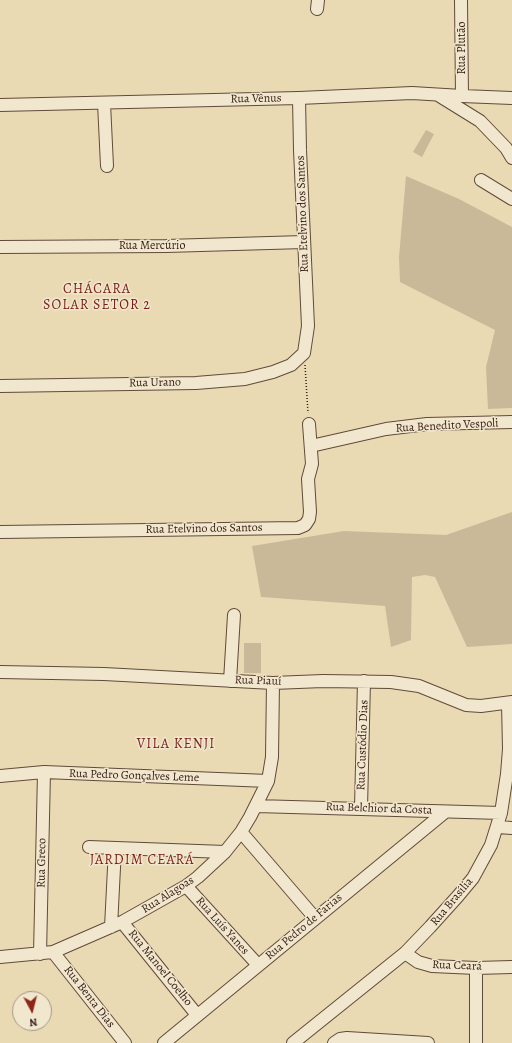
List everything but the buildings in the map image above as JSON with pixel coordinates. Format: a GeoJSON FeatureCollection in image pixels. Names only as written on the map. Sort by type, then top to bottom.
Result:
{"type":"FeatureCollection","features":[{"type":"Feature","properties":{"kind":"street","name":"Rua Plutão"},"geometry":{"type":"LineString","coordinates":[[461,0],[462,96]]}},
{"type":"Feature","properties":{"kind":"street","name":"Rua Vênus"},"geometry":{"type":"LineString","coordinates":[[0,105],[299,98],[412,93],[512,98]]}},
{"type":"Feature","properties":{"kind":"street"},"geometry":{"type":"LineString","coordinates":[[438,94],[480,122],[506,148],[512,158]]}},
{"type":"Feature","properties":{"kind":"street","name":"Rua Etelvino dos Santos"},"geometry":{"type":"LineString","coordinates":[[299,98],[308,326],[304,353]]}},
{"type":"Feature","properties":{"kind":"street"},"geometry":{"type":"LineString","coordinates":[[104,103],[107,166]]}},
{"type":"Feature","properties":{"kind":"street"},"geometry":{"type":"LineString","coordinates":[[481,180],[512,199]]}},
{"type":"Feature","properties":{"kind":"street","name":"Rua Mercúrio"},"geometry":{"type":"LineString","coordinates":[[0,247],[166,246],[304,242]]}},
{"type":"Feature","properties":{"kind":"street","name":"Rua Urano"},"geometry":{"type":"LineString","coordinates":[[0,386],[196,383],[246,379],[273,372],[291,365],[304,353]]}},
{"type":"Feature","properties":{"kind":"street","name":"Rua Benedito Vespoli"},"geometry":{"type":"LineString","coordinates":[[311,446],[386,429],[427,424],[512,422]]}},
{"type":"Feature","properties":{"kind":"street","name":"Rua Etelvino dos Santos"},"geometry":{"type":"LineString","coordinates":[[0,532],[298,528],[305,525],[309,519],[310,512],[308,479],[312,464],[309,424]]}},
{"type":"Feature","properties":{"kind":"street"},"geometry":{"type":"LineString","coordinates":[[230,680],[234,615]]}},
{"type":"Feature","properties":{"kind":"street","name":"Rua Piauí"},"geometry":{"type":"LineString","coordinates":[[0,672],[104,674],[273,683],[323,681],[391,682],[419,686],[466,705],[481,706],[510,702]]}},
{"type":"Feature","properties":{"kind":"street","name":"Rua Custódio Dias"},"geometry":{"type":"LineString","coordinates":[[361,808],[364,681]]}},
{"type":"Feature","properties":{"kind":"street","name":"Rua Alagoas"},"geometry":{"type":"LineString","coordinates":[[0,957],[53,952],[122,922],[186,886],[225,852],[241,832],[268,781],[272,758],[273,683]]}},
{"type":"Feature","properties":{"kind":"street","name":"Rua Brasília"},"geometry":{"type":"LineString","coordinates":[[293,1043],[405,953],[435,922],[473,878],[491,845],[498,827],[501,813],[511,749],[510,702]]}},
{"type":"Feature","properties":{"kind":"street","name":"Rua Pedro Gonçalves Leme"},"geometry":{"type":"LineString","coordinates":[[0,776],[44,772],[268,781]]}},
{"type":"Feature","properties":{"kind":"street","name":"Rua Greco"},"geometry":{"type":"LineString","coordinates":[[40,954],[44,772]]}},
{"type":"Feature","properties":{"kind":"street","name":"Rua Belchior da Costa"},"geometry":{"type":"LineString","coordinates":[[256,806],[501,813]]}},
{"type":"Feature","properties":{"kind":"street","name":"Rua Pedro de Farias"},"geometry":{"type":"LineString","coordinates":[[164,1043],[444,812]]}},
{"type":"Feature","properties":{"kind":"street"},"geometry":{"type":"LineString","coordinates":[[498,827],[512,828]]}},
{"type":"Feature","properties":{"kind":"street"},"geometry":{"type":"LineString","coordinates":[[241,832],[315,918]]}},
{"type":"Feature","properties":{"kind":"street"},"geometry":{"type":"LineString","coordinates":[[89,847],[225,852]]}},
{"type":"Feature","properties":{"kind":"street"},"geometry":{"type":"LineString","coordinates":[[111,927],[115,848]]}},
{"type":"Feature","properties":{"kind":"street","name":"Rua Luís Yanes"},"geometry":{"type":"LineString","coordinates":[[186,886],[258,965]]}},
{"type":"Feature","properties":{"kind":"street","name":"Rua Manoel Coelho"},"geometry":{"type":"LineString","coordinates":[[122,922],[197,1015]]}},
{"type":"Feature","properties":{"kind":"street","name":"Rua Benta Dias"},"geometry":{"type":"LineString","coordinates":[[53,952],[125,1043]]}},
{"type":"Feature","properties":{"kind":"street","name":"Rua Ceará"},"geometry":{"type":"LineString","coordinates":[[405,953],[418,962],[432,966],[476,968],[512,967]]}},
{"type":"Feature","properties":{"kind":"street"},"geometry":{"type":"LineString","coordinates":[[476,968],[476,1043]]}},
{"type":"Feature","properties":{"kind":"street"},"geometry":{"type":"LineString","coordinates":[[334,1043],[340,1039],[347,1038],[401,1043],[428,1043]]}},
{"type":"Feature","properties":{"kind":"path"},"geometry":{"type":"LineString","coordinates":[[304,353],[309,424]]}},
{"type":"Feature","properties":{"kind":"shaded area"},"geometry":{"type":"Polygon","coordinates":[[[426,130],[434,134],[422,157],[413,152],[426,130]]]}},
{"type":"Feature","properties":{"kind":"shaded area"},"geometry":{"type":"Polygon","coordinates":[[[406,176],[459,199],[512,227],[512,408],[488,409],[486,367],[495,330],[400,282],[399,257],[406,176]]]}},
{"type":"Feature","properties":{"kind":"shaded area"},"geometry":{"type":"Polygon","coordinates":[[[512,512],[512,644],[467,647],[435,577],[425,575],[412,577],[411,640],[391,647],[385,606],[261,597],[252,546],[344,531],[446,535],[512,512]]]}},
{"type":"Feature","properties":{"kind":"shaded area"},"geometry":{"type":"Polygon","coordinates":[[[244,643],[261,643],[261,673],[244,673],[244,643]]]}},
{"type":"Feature","properties":{"kind":"district","name":"CHÁCARA SOLAR SETOR 2"},"geometry":{"type":"Point","coordinates":[97,298]}},
{"type":"Feature","properties":{"kind":"district","name":"VILA KENJI"},"geometry":{"type":"Point","coordinates":[176,745]}},
{"type":"Feature","properties":{"kind":"district","name":"JARDIM CEARÁ"},"geometry":{"type":"Point","coordinates":[142,861]}}]}
